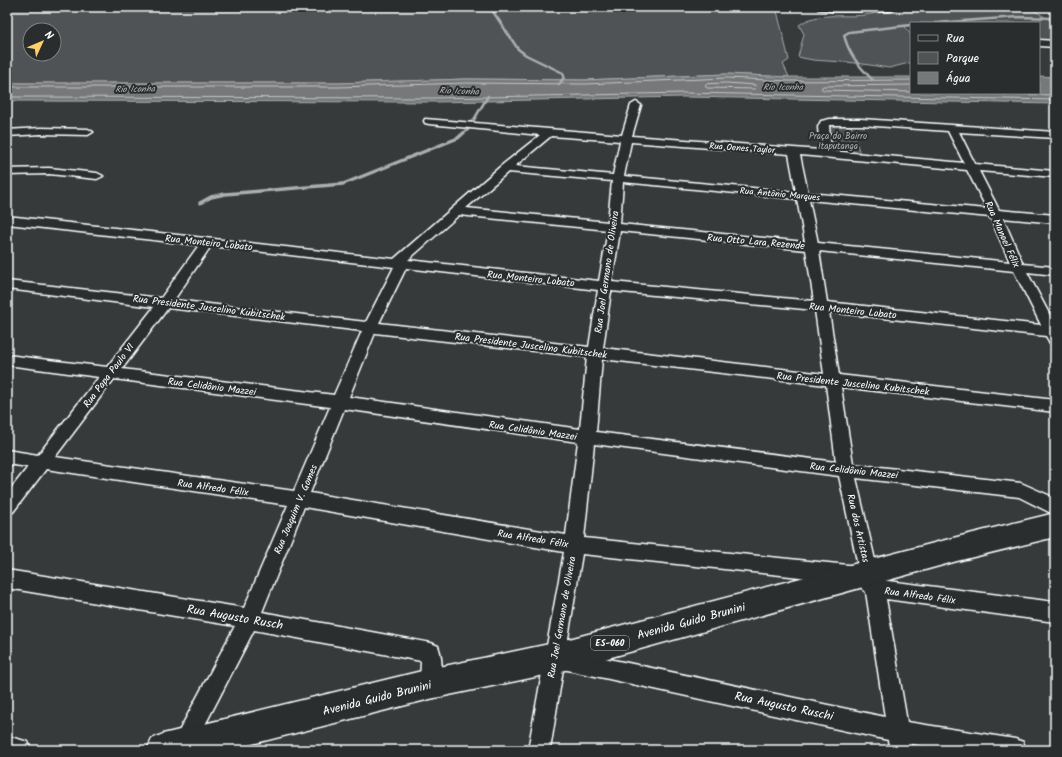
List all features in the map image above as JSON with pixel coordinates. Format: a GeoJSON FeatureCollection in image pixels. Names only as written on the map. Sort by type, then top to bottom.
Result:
{"type":"FeatureCollection","features":[{"type":"Feature","properties":{"kind":"main road","name":"Avenida Guido Brunini"},"geometry":{"type":"LineString","coordinates":[[175,749],[430,684],[554,658],[869,579],[957,549],[1055,525]]}},
{"type":"Feature","properties":{"kind":"street"},"geometry":{"type":"LineString","coordinates":[[821,7],[833,9],[890,9]]}},
{"type":"Feature","properties":{"kind":"street"},"geometry":{"type":"LineString","coordinates":[[1040,44],[1055,44]]}},
{"type":"Feature","properties":{"kind":"street","name":"Rua Joel Germano de Oliveira"},"geometry":{"type":"LineString","coordinates":[[539,750],[574,545],[588,437],[595,353],[614,228],[618,179],[626,139],[636,105]]}},
{"type":"Feature","properties":{"kind":"street","name":"Rua Oenes Taylor"},"geometry":{"type":"LineString","coordinates":[[429,121],[549,133],[826,154],[1055,174]]}},
{"type":"Feature","properties":{"kind":"street"},"geometry":{"type":"LineString","coordinates":[[826,154],[823,127],[825,123],[846,122],[1055,135]]}},
{"type":"Feature","properties":{"kind":"street","name":"Rua Manoel Félix"},"geometry":{"type":"LineString","coordinates":[[952,128],[995,214],[1018,268],[1054,334]]}},
{"type":"Feature","properties":{"kind":"street"},"geometry":{"type":"LineString","coordinates":[[7,133],[88,132]]}},
{"type":"Feature","properties":{"kind":"street","name":"Rua Joaquim V. Gomes"},"geometry":{"type":"LineString","coordinates":[[175,749],[249,619],[400,263],[505,168],[549,133]]}},
{"type":"Feature","properties":{"kind":"street","name":"Rua dos Artistas"},"geometry":{"type":"LineString","coordinates":[[794,152],[801,196],[812,246],[846,470],[869,579],[899,740]]}},
{"type":"Feature","properties":{"kind":"street","name":"Rua Antônio Marques"},"geometry":{"type":"LineString","coordinates":[[505,168],[1055,219]]}},
{"type":"Feature","properties":{"kind":"street"},"geometry":{"type":"LineString","coordinates":[[7,172],[49,171],[97,176]]}},
{"type":"Feature","properties":{"kind":"street","name":"Rua Otto Lara Rezende"},"geometry":{"type":"LineString","coordinates":[[457,211],[614,228],[812,246],[1055,271]]}},
{"type":"Feature","properties":{"kind":"street","name":"Rua Monteiro Lobato"},"geometry":{"type":"LineString","coordinates":[[7,220],[605,286],[821,306],[1054,334]]}},
{"type":"Feature","properties":{"kind":"street","name":"Rua Papa Paulo VI"},"geometry":{"type":"LineString","coordinates":[[7,507],[165,302],[208,242]]}},
{"type":"Feature","properties":{"kind":"street","name":"Rua Presidente Juscelino Kubitschek"},"geometry":{"type":"LineString","coordinates":[[7,285],[165,302],[1055,406]]}},
{"type":"Feature","properties":{"kind":"street","name":"Rua Celidônio Mazzei"},"geometry":{"type":"LineString","coordinates":[[7,360],[340,402],[588,437],[846,470],[1021,490],[1055,507]]}},
{"type":"Feature","properties":{"kind":"street","name":"Rua Alfredo Félix"},"geometry":{"type":"LineString","coordinates":[[7,457],[299,500],[574,545],[869,579],[1055,612]]}},
{"type":"Feature","properties":{"kind":"street","name":"Rua Augusto Rusch"},"geometry":{"type":"LineString","coordinates":[[7,579],[249,619],[431,653],[430,684]]}},
{"type":"Feature","properties":{"kind":"street","name":"Rua Augusto Ruschi"},"geometry":{"type":"LineString","coordinates":[[554,658],[899,740],[1014,750]]}},
{"type":"Feature","properties":{"kind":"street"},"geometry":{"type":"LineString","coordinates":[[7,747],[20,750]]}},
{"type":"Feature","properties":{"kind":"green space"},"geometry":{"type":"Polygon","coordinates":[[[7,7],[776,7],[789,60],[783,64],[789,77],[727,74],[585,80],[466,79],[338,83],[7,83],[7,7]]]}},
{"type":"Feature","properties":{"kind":"green space"},"geometry":{"type":"Polygon","coordinates":[[[908,7],[1029,7],[1051,21],[1055,42],[1040,41],[1040,22],[910,22],[910,25],[905,27],[910,34],[910,63],[889,68],[798,57],[804,34],[799,25],[822,16],[865,15],[908,7]]]}},
{"type":"Feature","properties":{"kind":"green space","name":"Praça do Bairro Itaputanga"},"geometry":{"type":"Polygon","coordinates":[[[820,124],[851,126],[861,157],[822,155],[820,124]]]}},
{"type":"Feature","properties":{"kind":"water","name":"Rio Iconha"},"geometry":{"type":"Polygon","coordinates":[[[727,74],[789,77],[910,77],[910,94],[1040,94],[1040,76],[1055,77],[1055,104],[685,97],[435,102],[7,101],[7,83],[338,83],[466,79],[585,80],[727,74]]]}},
{"type":"Feature","properties":{"kind":"waterway"},"geometry":{"type":"LineString","coordinates":[[490,7],[518,49],[526,55],[563,73],[564,77],[559,85]]}},
{"type":"Feature","properties":{"kind":"waterway"},"geometry":{"type":"LineString","coordinates":[[949,22],[1018,17],[1055,18]]}},
{"type":"Feature","properties":{"kind":"waterway"},"geometry":{"type":"LineString","coordinates":[[873,80],[855,59],[848,48],[844,35],[849,32],[910,25]]}},
{"type":"Feature","properties":{"kind":"waterway"},"geometry":{"type":"LineString","coordinates":[[472,123],[488,96]]}},
{"type":"Feature","properties":{"kind":"waterway"},"geometry":{"type":"LineString","coordinates":[[200,203],[211,197],[225,194],[343,184],[458,138],[468,129],[472,122]]}}]}
